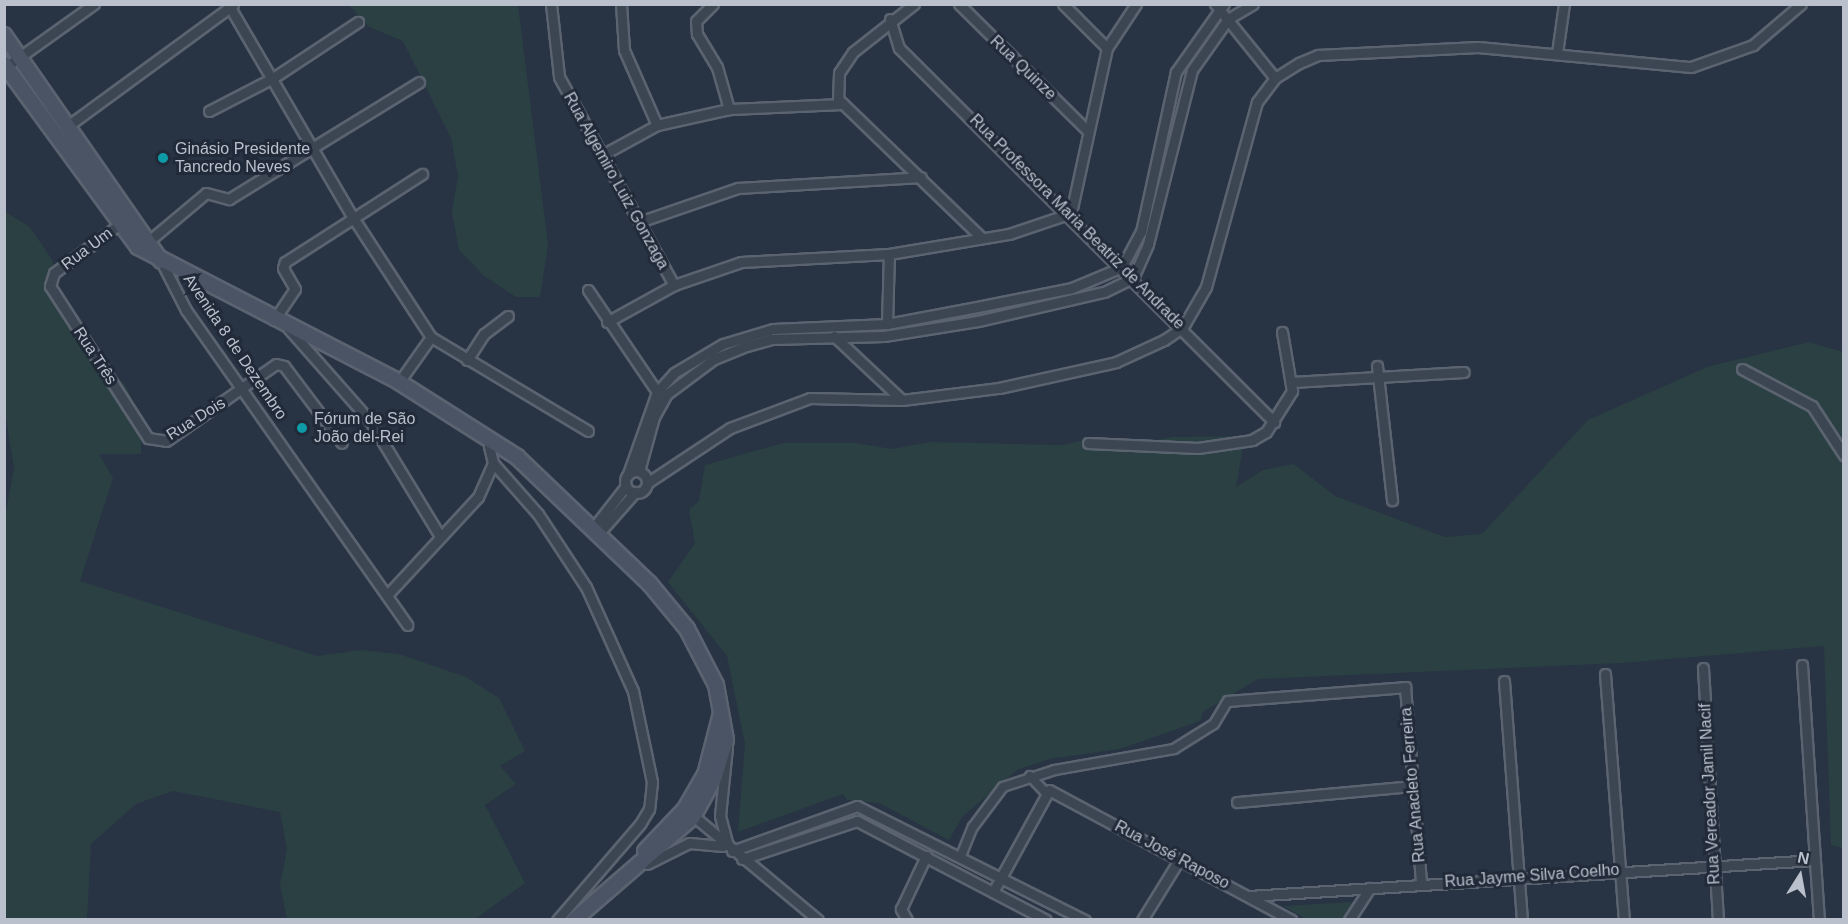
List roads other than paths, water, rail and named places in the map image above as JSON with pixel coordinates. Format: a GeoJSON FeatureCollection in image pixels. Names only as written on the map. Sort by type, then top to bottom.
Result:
{"type":"FeatureCollection","features":[{"type":"Feature","properties":{"kind":"main road","name":"Avenida 8 de Dezembro"},"geometry":{"type":"LineString","coordinates":[[4,35],[150,240],[162,263]]}},
{"type":"Feature","properties":{"kind":"main road","name":"Avenida 8 de Dezembro"},"geometry":{"type":"LineString","coordinates":[[6,65],[136,246],[162,263]]}},
{"type":"Feature","properties":{"kind":"main road"},"geometry":{"type":"LineString","coordinates":[[162,263],[399,382],[502,446],[597,530],[687,629],[716,685],[726,740],[715,777],[689,813],[631,872],[574,920]]}},
{"type":"Feature","properties":{"kind":"main road"},"geometry":{"type":"LineString","coordinates":[[689,813],[705,775],[721,712]]}},
{"type":"Feature","properties":{"kind":"street"},"geometry":{"type":"LineString","coordinates":[[6,65],[21,58],[94,4]]}},
{"type":"Feature","properties":{"kind":"street","name":"Rua Algemiro Luiz Gonzaga"},"geometry":{"type":"LineString","coordinates":[[551,4],[559,77],[642,221],[674,285]]}},
{"type":"Feature","properties":{"kind":"street"},"geometry":{"type":"LineString","coordinates":[[621,4],[624,50],[657,124]]}},
{"type":"Feature","properties":{"kind":"street"},"geometry":{"type":"LineString","coordinates":[[713,4],[696,21],[697,34],[717,67],[729,110]]}},
{"type":"Feature","properties":{"kind":"street"},"geometry":{"type":"LineString","coordinates":[[914,4],[861,42],[839,73],[836,91],[843,104],[982,238]]}},
{"type":"Feature","properties":{"kind":"street","name":"Rua Quinze"},"geometry":{"type":"LineString","coordinates":[[959,4],[1088,131]]}},
{"type":"Feature","properties":{"kind":"street"},"geometry":{"type":"LineString","coordinates":[[1063,4],[1107,48]]}},
{"type":"Feature","properties":{"kind":"street"},"geometry":{"type":"LineString","coordinates":[[607,322],[674,285],[741,262],[889,254],[982,238],[1071,213],[1107,48],[1136,4]]}},
{"type":"Feature","properties":{"kind":"street"},"geometry":{"type":"LineString","coordinates":[[647,483],[639,471],[654,417],[686,377],[714,359],[771,339],[884,336],[978,321],[1104,291],[1133,278],[1148,244],[1183,92],[1204,48],[1228,19],[1253,4]]}},
{"type":"Feature","properties":{"kind":"street"},"geometry":{"type":"LineString","coordinates":[[1557,54],[1564,4]]}},
{"type":"Feature","properties":{"kind":"street"},"geometry":{"type":"LineString","coordinates":[[597,530],[647,483],[757,414],[810,398],[902,400],[1077,373],[1139,353],[1183,327],[1214,263],[1257,102],[1275,78],[1318,55],[1478,47],[1668,68],[1714,63],[1776,30],[1801,4]]}},
{"type":"Feature","properties":{"kind":"street"},"geometry":{"type":"LineString","coordinates":[[69,125],[231,5],[314,146],[352,216],[431,337],[588,431]]}},
{"type":"Feature","properties":{"kind":"street"},"geometry":{"type":"LineString","coordinates":[[597,530],[626,486],[628,474],[657,392],[700,356],[747,336],[887,324],[1072,288],[1122,267],[1141,232],[1176,72],[1219,6],[1275,78]]}},
{"type":"Feature","properties":{"kind":"street","name":"Rua Professora Maria Beatriz de Andrade"},"geometry":{"type":"LineString","coordinates":[[890,19],[899,48],[1071,213],[1274,422]]}},
{"type":"Feature","properties":{"kind":"street"},"geometry":{"type":"LineString","coordinates":[[209,111],[273,78],[358,22]]}},
{"type":"Feature","properties":{"kind":"street"},"geometry":{"type":"LineString","coordinates":[[150,240],[206,193],[229,199],[418,82]]}},
{"type":"Feature","properties":{"kind":"street"},"geometry":{"type":"LineString","coordinates":[[602,155],[657,124],[729,110],[843,104]]}},
{"type":"Feature","properties":{"kind":"street"},"geometry":{"type":"LineString","coordinates":[[422,174],[352,216],[285,262],[283,268],[295,289],[280,323],[370,421],[440,536]]}},
{"type":"Feature","properties":{"kind":"street"},"geometry":{"type":"LineString","coordinates":[[642,221],[738,188],[921,177]]}},
{"type":"Feature","properties":{"kind":"street","name":"Rua Um"},"geometry":{"type":"LineString","coordinates":[[54,273],[120,224]]}},
{"type":"Feature","properties":{"kind":"street"},"geometry":{"type":"LineString","coordinates":[[887,324],[889,254]]}},
{"type":"Feature","properties":{"kind":"street","name":"Avenida 8 de Dezembro"},"geometry":{"type":"LineString","coordinates":[[162,263],[186,310],[389,593],[407,625]]}},
{"type":"Feature","properties":{"kind":"street","name":"Rua Três"},"geometry":{"type":"LineString","coordinates":[[54,273],[51,288],[148,438]]}},
{"type":"Feature","properties":{"kind":"street"},"geometry":{"type":"LineString","coordinates":[[588,290],[607,322],[657,392]]}},
{"type":"Feature","properties":{"kind":"street"},"geometry":{"type":"LineString","coordinates":[[467,360],[484,333],[508,316]]}},
{"type":"Feature","properties":{"kind":"street"},"geometry":{"type":"LineString","coordinates":[[1088,443],[1198,448],[1252,440],[1274,422],[1287,405],[1292,382],[1282,332]]}},
{"type":"Feature","properties":{"kind":"street"},"geometry":{"type":"LineString","coordinates":[[834,336],[902,400]]}},
{"type":"Feature","properties":{"kind":"street"},"geometry":{"type":"LineString","coordinates":[[399,382],[431,337]]}},
{"type":"Feature","properties":{"kind":"street","name":"Rua Dois"},"geometry":{"type":"LineString","coordinates":[[148,438],[166,441],[243,390],[272,365],[284,366],[342,443]]}},
{"type":"Feature","properties":{"kind":"street"},"geometry":{"type":"LineString","coordinates":[[1377,366],[1392,500]]}},
{"type":"Feature","properties":{"kind":"street"},"geometry":{"type":"LineString","coordinates":[[1742,369],[1812,406],[1844,455]]}},
{"type":"Feature","properties":{"kind":"street"},"geometry":{"type":"LineString","coordinates":[[1292,382],[1464,372]]}},
{"type":"Feature","properties":{"kind":"street"},"geometry":{"type":"LineString","coordinates":[[502,446],[489,446],[493,463],[538,514],[586,587],[633,691],[652,782],[649,809],[640,824],[557,920]]}},
{"type":"Feature","properties":{"kind":"street"},"geometry":{"type":"LineString","coordinates":[[389,593],[478,497],[493,463]]}},
{"type":"Feature","properties":{"kind":"street"},"geometry":{"type":"LineString","coordinates":[[628,474],[639,471]]}},
{"type":"Feature","properties":{"kind":"street"},"geometry":{"type":"LineString","coordinates":[[626,486],[635,492]]}},
{"type":"Feature","properties":{"kind":"street"},"geometry":{"type":"LineString","coordinates":[[1802,665],[1819,920]]}},
{"type":"Feature","properties":{"kind":"street","name":"Rua Vereador Jamil Nacif"},"geometry":{"type":"LineString","coordinates":[[1703,668],[1718,920]]}},
{"type":"Feature","properties":{"kind":"street"},"geometry":{"type":"LineString","coordinates":[[1605,674],[1624,920]]}},
{"type":"Feature","properties":{"kind":"street"},"geometry":{"type":"LineString","coordinates":[[1504,681],[1522,920]]}},
{"type":"Feature","properties":{"kind":"street","name":"Rua Anacleto Ferreira"},"geometry":{"type":"LineString","coordinates":[[1228,701],[1405,687],[1421,884]]}},
{"type":"Feature","properties":{"kind":"street"},"geometry":{"type":"LineString","coordinates":[[961,856],[997,793],[1030,776],[1174,749],[1214,724],[1228,701]]}},
{"type":"Feature","properties":{"kind":"street"},"geometry":{"type":"LineString","coordinates":[[726,740],[720,816],[730,849]]}},
{"type":"Feature","properties":{"kind":"street"},"geometry":{"type":"LineString","coordinates":[[993,892],[1000,875],[1049,791],[1030,776]]}},
{"type":"Feature","properties":{"kind":"street"},"geometry":{"type":"LineString","coordinates":[[1237,802],[1412,786]]}},
{"type":"Feature","properties":{"kind":"street","name":"Rua José Raposo"},"geometry":{"type":"LineString","coordinates":[[1049,791],[1250,896],[1291,920]]}},
{"type":"Feature","properties":{"kind":"street"},"geometry":{"type":"LineString","coordinates":[[843,808],[845,822]]}},
{"type":"Feature","properties":{"kind":"street"},"geometry":{"type":"LineString","coordinates":[[689,843],[730,849],[843,808],[866,808],[1085,920]]}},
{"type":"Feature","properties":{"kind":"street"},"geometry":{"type":"LineString","coordinates":[[689,813],[742,859],[819,920]]}},
{"type":"Feature","properties":{"kind":"street"},"geometry":{"type":"LineString","coordinates":[[631,872],[689,843],[708,830],[720,816]]}},
{"type":"Feature","properties":{"kind":"street"},"geometry":{"type":"LineString","coordinates":[[742,859],[845,822],[869,825],[1046,920]]}},
{"type":"Feature","properties":{"kind":"street"},"geometry":{"type":"LineString","coordinates":[[907,920],[901,909],[926,856]]}},
{"type":"Feature","properties":{"kind":"street"},"geometry":{"type":"LineString","coordinates":[[1142,920],[1179,860]]}},
{"type":"Feature","properties":{"kind":"street","name":"Rua Jayme Silva Coelho"},"geometry":{"type":"LineString","coordinates":[[1250,896],[1714,863],[1815,860]]}},
{"type":"Feature","properties":{"kind":"street"},"geometry":{"type":"LineString","coordinates":[[1349,920],[1370,888]]}},
{"type":"Feature","properties":{"kind":"place","name":"Ginásio Presidente Tancredo Neves"},"geometry":{"type":"Point","coordinates":[163,158]}},
{"type":"Feature","properties":{"kind":"place","name":"Fórum de São João del-Rei"},"geometry":{"type":"Point","coordinates":[302,428]}}]}
